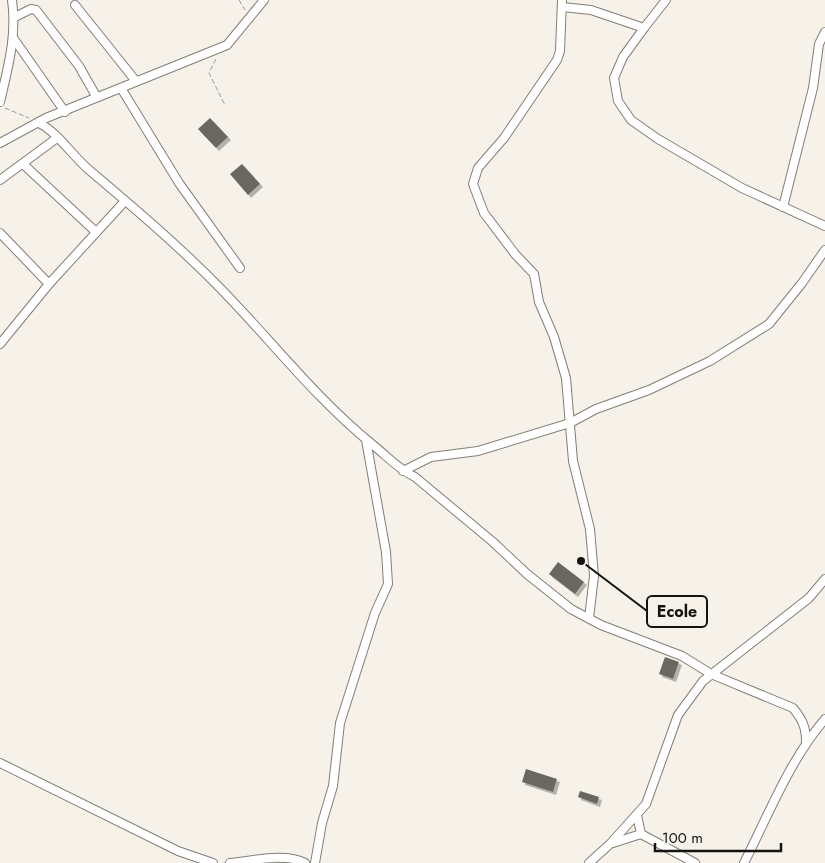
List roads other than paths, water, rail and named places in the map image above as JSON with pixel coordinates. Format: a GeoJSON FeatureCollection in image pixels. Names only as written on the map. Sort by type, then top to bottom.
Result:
{"type":"FeatureCollection","features":[{"type":"Feature","properties":{"kind":"street"},"geometry":{"type":"LineString","coordinates":[[0,102],[14,39],[15,17],[12,0]]}},
{"type":"Feature","properties":{"kind":"street"},"geometry":{"type":"LineString","coordinates":[[0,142],[46,118],[66,112],[96,96],[216,51],[227,45],[250,20],[264,0]]}},
{"type":"Feature","properties":{"kind":"street"},"geometry":{"type":"LineString","coordinates":[[666,0],[623,57],[614,78],[618,100],[631,120],[742,188],[825,226]]}},
{"type":"Feature","properties":{"kind":"street"},"geometry":{"type":"LineString","coordinates":[[589,618],[594,576],[590,529],[573,461],[566,378],[554,337],[539,302],[534,274],[515,254],[484,213],[473,184],[478,168],[504,138],[557,60],[560,51],[562,4],[590,10],[644,28]]}},
{"type":"Feature","properties":{"kind":"street"},"geometry":{"type":"LineString","coordinates":[[75,5],[135,80]]}},
{"type":"Feature","properties":{"kind":"street"},"geometry":{"type":"LineString","coordinates":[[15,17],[31,9],[36,10],[79,66],[96,96]]}},
{"type":"Feature","properties":{"kind":"street"},"geometry":{"type":"LineString","coordinates":[[783,207],[794,172],[813,88],[819,44],[825,32]]}},
{"type":"Feature","properties":{"kind":"street"},"geometry":{"type":"LineString","coordinates":[[14,39],[66,112]]}},
{"type":"Feature","properties":{"kind":"street"},"geometry":{"type":"LineString","coordinates":[[121,88],[179,183],[240,268]]}},
{"type":"Feature","properties":{"kind":"street"},"geometry":{"type":"LineString","coordinates":[[39,122],[48,128],[220,288],[305,380],[366,440],[403,471],[415,477],[493,542],[527,574],[571,608],[589,618],[682,656],[711,674],[793,708],[802,719],[806,730],[806,741]]}},
{"type":"Feature","properties":{"kind":"street"},"geometry":{"type":"LineString","coordinates":[[0,180],[57,138]]}},
{"type":"Feature","properties":{"kind":"street"},"geometry":{"type":"LineString","coordinates":[[23,164],[96,232]]}},
{"type":"Feature","properties":{"kind":"street"},"geometry":{"type":"LineString","coordinates":[[0,344],[49,284],[125,201]]}},
{"type":"Feature","properties":{"kind":"street"},"geometry":{"type":"LineString","coordinates":[[0,233],[49,284]]}},
{"type":"Feature","properties":{"kind":"street"},"geometry":{"type":"LineString","coordinates":[[403,471],[430,457],[478,452],[570,423],[596,409],[649,390],[710,361],[769,324],[802,283],[825,250]]}},
{"type":"Feature","properties":{"kind":"street"},"geometry":{"type":"LineString","coordinates":[[315,863],[322,823],[333,786],[340,724],[375,613],[388,584],[386,552],[366,440]]}},
{"type":"Feature","properties":{"kind":"street"},"geometry":{"type":"LineString","coordinates":[[589,863],[610,844],[646,804],[678,715],[691,695],[711,674],[809,598],[825,579]]}},
{"type":"Feature","properties":{"kind":"street"},"geometry":{"type":"LineString","coordinates":[[744,863],[766,816],[806,741],[825,719]]}},
{"type":"Feature","properties":{"kind":"street"},"geometry":{"type":"LineString","coordinates":[[0,763],[178,851],[213,863]]}},
{"type":"Feature","properties":{"kind":"street"},"geometry":{"type":"LineString","coordinates":[[637,815],[642,834]]}},
{"type":"Feature","properties":{"kind":"street"},"geometry":{"type":"LineString","coordinates":[[610,844],[642,834],[695,863]]}},
{"type":"Feature","properties":{"kind":"street"},"geometry":{"type":"LineString","coordinates":[[230,863],[279,859],[299,860],[305,863]]}},
{"type":"Feature","properties":{"kind":"place","name":"Ecole"},"geometry":{"type":"Point","coordinates":[581,561]}}]}
